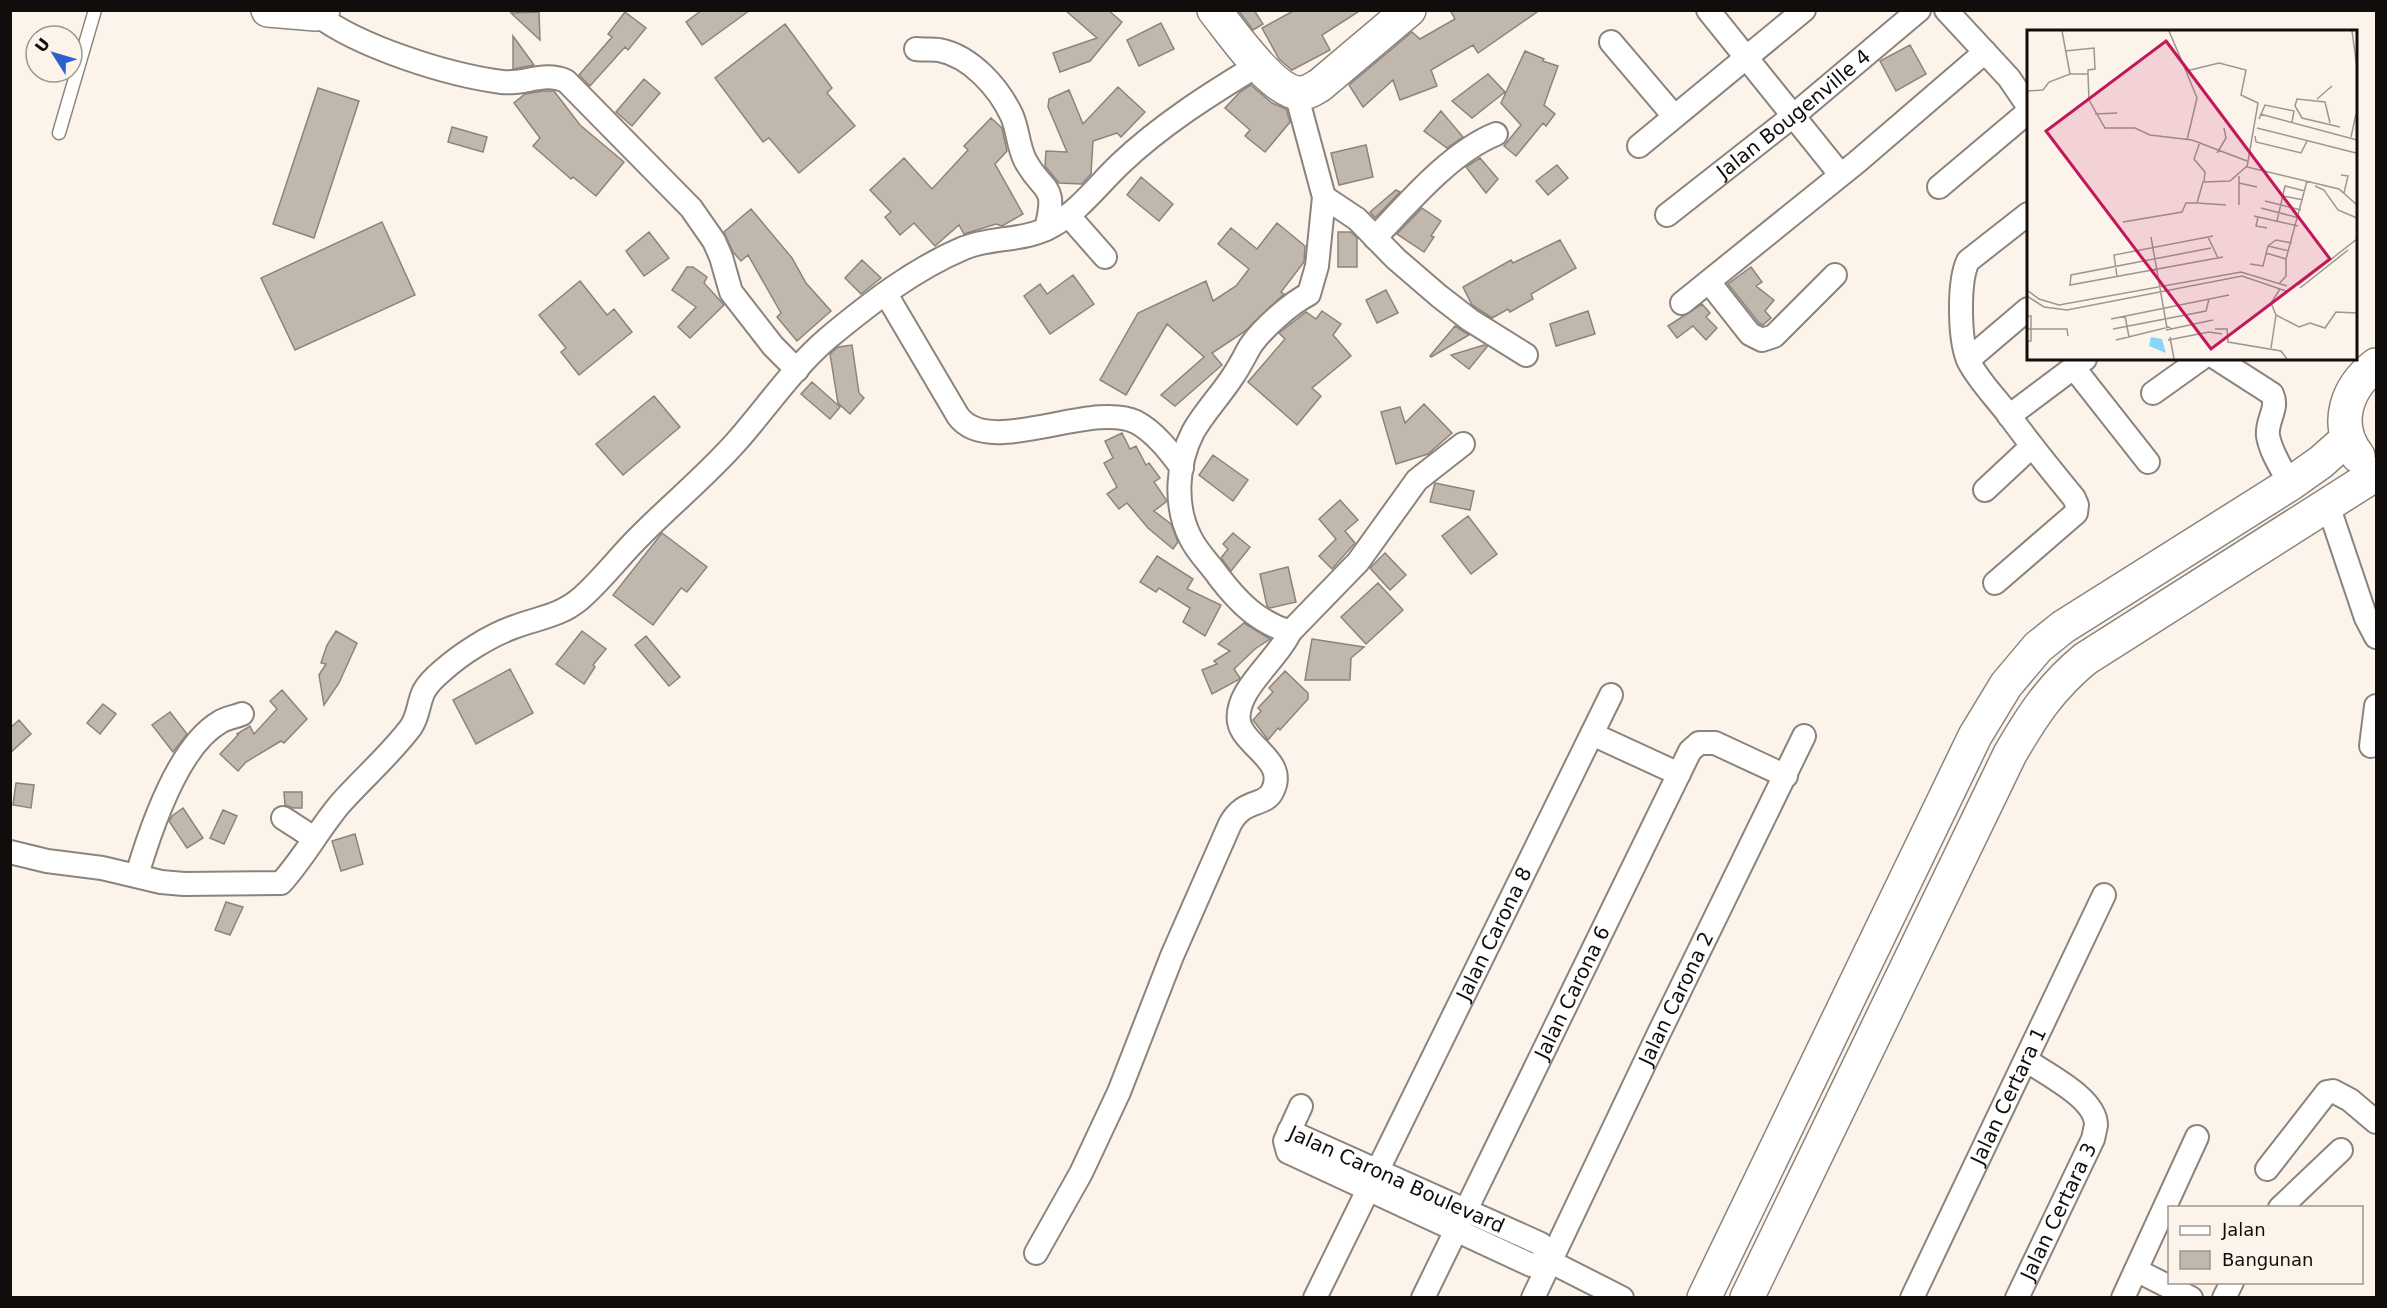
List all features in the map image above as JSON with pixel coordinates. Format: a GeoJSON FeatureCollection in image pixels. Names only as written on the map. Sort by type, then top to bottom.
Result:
{"type":"FeatureCollection","features":[{"type":"Feature","properties":{"kind":"street"},"geometry":{"type":"LineString","coordinates":[[268,10],[319,12],[340,30],[371,44],[459,73],[509,83],[551,76],[566,81],[601,120],[691,208],[714,241],[731,292],[773,346],[797,370]]}},
{"type":"Feature","properties":{"kind":"street"},"geometry":{"type":"LineString","coordinates":[[1214,10],[1258,65],[1284,87],[1296,93],[1307,92],[1320,85],[1409,10]]}},
{"type":"Feature","properties":{"kind":"street"},"geometry":{"type":"LineString","coordinates":[[1708,10],[1744,58],[1840,174]]}},
{"type":"Feature","properties":{"kind":"street"},"geometry":{"type":"LineString","coordinates":[[1639,146],[1804,10]]}},
{"type":"Feature","properties":{"kind":"street","name":"Jalan Bougenville 4"},"geometry":{"type":"LineString","coordinates":[[1667,215],[1793,116],[1919,10]]}},
{"type":"Feature","properties":{"kind":"street"},"geometry":{"type":"LineString","coordinates":[[1946,10],[2009,78],[2027,105]]}},
{"type":"Feature","properties":{"kind":"street"},"geometry":{"type":"LineString","coordinates":[[1611,42],[1674,116]]}},
{"type":"Feature","properties":{"kind":"street"},"geometry":{"type":"LineString","coordinates":[[916,49],[940,50],[958,57],[976,68],[995,89],[1012,117],[1025,159],[1050,194],[1050,210],[1046,229]]}},
{"type":"Feature","properties":{"kind":"street"},"geometry":{"type":"LineString","coordinates":[[1682,303],[1857,162],[1985,52]]}},
{"type":"Feature","properties":{"kind":"street"},"geometry":{"type":"LineString","coordinates":[[10,852],[47,861],[137,875],[161,882],[184,884],[281,883],[293,870],[338,806],[398,743],[412,725],[418,715],[425,689],[442,670],[492,637],[513,627],[549,617],[575,603],[597,584],[643,533],[711,470],[797,370],[827,340],[865,308],[918,271],[966,247],[1031,236],[1046,229],[1068,215],[1121,163],[1163,129],[1258,65]]}},
{"type":"Feature","properties":{"kind":"street"},"geometry":{"type":"LineString","coordinates":[[1290,632],[1268,624],[1234,597],[1198,551],[1190,537],[1180,504],[1185,452],[1194,430],[1235,374],[1253,343],[1296,301],[1309,294],[1317,266],[1324,197],[1296,93]]}},
{"type":"Feature","properties":{"kind":"street"},"geometry":{"type":"LineString","coordinates":[[1939,187],[2027,113]]}},
{"type":"Feature","properties":{"kind":"street"},"geometry":{"type":"LineString","coordinates":[[1375,238],[1430,181],[1479,141],[1496,134]]}},
{"type":"Feature","properties":{"kind":"street"},"geometry":{"type":"LineString","coordinates":[[1324,197],[1358,219],[1428,287],[1470,320],[1526,355]]}},
{"type":"Feature","properties":{"kind":"street"},"geometry":{"type":"LineString","coordinates":[[1068,215],[1105,257]]}},
{"type":"Feature","properties":{"kind":"street"},"geometry":{"type":"LineString","coordinates":[[1995,583],[2076,513],[2077,505],[2074,498],[2031,447],[1968,360],[1962,320],[1964,268],[1974,254],[2027,215]]}},
{"type":"Feature","properties":{"kind":"street"},"geometry":{"type":"LineString","coordinates":[[1709,282],[1750,334],[1762,340],[1774,336],[1835,275]]}},
{"type":"Feature","properties":{"kind":"street"},"geometry":{"type":"LineString","coordinates":[[886,294],[958,416],[970,428],[986,431],[1019,430],[1075,421],[1122,417],[1146,429],[1182,468]]}},
{"type":"Feature","properties":{"kind":"street"},"geometry":{"type":"LineString","coordinates":[[1968,360],[2027,310]]}},
{"type":"Feature","properties":{"kind":"street"},"geometry":{"type":"LineString","coordinates":[[2153,393],[2199,360]]}},
{"type":"Feature","properties":{"kind":"street"},"geometry":{"type":"LineString","coordinates":[[2219,360],[2272,394],[2274,410],[2269,420],[2268,435],[2270,445],[2290,484]]}},
{"type":"Feature","properties":{"kind":"street"},"geometry":{"type":"LineString","coordinates":[[2009,416],[2080,363],[2148,462]]}},
{"type":"Feature","properties":{"kind":"street"},"geometry":{"type":"LineString","coordinates":[[1747,1298],[2010,754],[2037,707],[2065,675],[2085,659],[2376,474],[2354,451],[2345,424],[2349,397],[2355,384],[2376,365]]}},
{"type":"Feature","properties":{"kind":"street"},"geometry":{"type":"LineString","coordinates":[[1704,1298],[1975,736],[2006,685],[2038,647],[2063,627],[2290,484],[2348,438]]}},
{"type":"Feature","properties":{"kind":"street"},"geometry":{"type":"LineString","coordinates":[[1036,1253],[1082,1173],[1119,1092],[1172,956],[1230,824],[1242,807],[1263,800],[1272,793],[1274,782],[1267,756],[1242,731],[1238,711],[1244,696],[1285,644],[1290,632],[1358,562],[1417,480],[1463,444]]}},
{"type":"Feature","properties":{"kind":"street"},"geometry":{"type":"LineString","coordinates":[[1985,490],[2031,447]]}},
{"type":"Feature","properties":{"kind":"street"},"geometry":{"type":"LineString","coordinates":[[2328,505],[2362,608],[2376,637]]}},
{"type":"Feature","properties":{"kind":"street","name":"Jalan Carona 8"},"geometry":{"type":"LineString","coordinates":[[1315,1298],[1611,695]]}},
{"type":"Feature","properties":{"kind":"street"},"geometry":{"type":"LineString","coordinates":[[2371,746],[2376,706]]}},
{"type":"Feature","properties":{"kind":"street"},"geometry":{"type":"LineString","coordinates":[[137,875],[158,813],[195,744],[221,721],[242,714]]}},
{"type":"Feature","properties":{"kind":"street"},"geometry":{"type":"LineString","coordinates":[[1592,734],[1679,774]]}},
{"type":"Feature","properties":{"kind":"street","name":"Jalan Carona 2"},"geometry":{"type":"LineString","coordinates":[[1533,1298],[1804,736]]}},
{"type":"Feature","properties":{"kind":"street","name":"Jalan Carona 6"},"geometry":{"type":"LineString","coordinates":[[1423,1298],[1690,751],[1699,743],[1715,743],[1786,776]]}},
{"type":"Feature","properties":{"kind":"street"},"geometry":{"type":"LineString","coordinates":[[283,818],[314,838]]}},
{"type":"Feature","properties":{"kind":"street","name":"Jalan Certara 1"},"geometry":{"type":"LineString","coordinates":[[1912,1298],[2104,895]]}},
{"type":"Feature","properties":{"kind":"street","name":"Jalan Certara 3"},"geometry":{"type":"LineString","coordinates":[[2017,1298],[2093,1139],[2096,1124],[2083,1098],[2026,1060]]}},
{"type":"Feature","properties":{"kind":"street"},"geometry":{"type":"LineString","coordinates":[[2267,1169],[2327,1092],[2336,1092],[2350,1100],[2376,1122]]}},
{"type":"Feature","properties":{"kind":"street","name":"Jalan Carona Boulevard"},"geometry":{"type":"LineString","coordinates":[[1301,1106],[1285,1141],[1288,1152],[1466,1210],[1541,1244],[1551,1262],[1612,1293]]}},
{"type":"Feature","properties":{"kind":"street"},"geometry":{"type":"LineString","coordinates":[[2123,1298],[2197,1137]]}},
{"type":"Feature","properties":{"kind":"street"},"geometry":{"type":"LineString","coordinates":[[2282,1206],[2341,1150]]}},
{"type":"Feature","properties":{"kind":"street","name":"Jalan Carona Boulevard"},"geometry":{"type":"LineString","coordinates":[[1373,1180],[1456,1230],[1531,1265],[1551,1262]]}},
{"type":"Feature","properties":{"kind":"street"},"geometry":{"type":"LineString","coordinates":[[2136,1270],[2191,1298]]}},
{"type":"Feature","properties":{"kind":"street"},"geometry":{"type":"LineString","coordinates":[[2224,1298],[2231,1284]]}},
{"type":"Feature","properties":{"kind":"lane"},"geometry":{"type":"LineString","coordinates":[[59,133],[95,10]]}},
{"type":"Feature","properties":{"kind":"building"},"geometry":{"type":"Polygon","coordinates":[[[702,10],[750,10],[702,45],[686,22],[702,10]]]}},
{"type":"Feature","properties":{"kind":"building"},"geometry":{"type":"Polygon","coordinates":[[[1065,10],[1108,10],[1122,22],[1090,61],[1060,72],[1053,53],[1097,38],[1065,10]]]}},
{"type":"Feature","properties":{"kind":"building"},"geometry":{"type":"Polygon","coordinates":[[[1238,10],[1254,10],[1263,24],[1253,30],[1238,10]]]}},
{"type":"Feature","properties":{"kind":"building"},"geometry":{"type":"Polygon","coordinates":[[[1295,10],[1361,10],[1322,35],[1330,50],[1292,70],[1279,59],[1262,28],[1295,10]]]}},
{"type":"Feature","properties":{"kind":"building"},"geometry":{"type":"Polygon","coordinates":[[[1450,10],[1540,10],[1478,53],[1473,45],[1431,70],[1437,86],[1400,100],[1393,80],[1363,107],[1349,85],[1412,32],[1420,39],[1455,19],[1450,10]]]}},
{"type":"Feature","properties":{"kind":"building"},"geometry":{"type":"Polygon","coordinates":[[[539,12],[540,40],[511,13],[539,12]]]}},
{"type":"Feature","properties":{"kind":"building"},"geometry":{"type":"Polygon","coordinates":[[[625,12],[646,28],[628,50],[625,47],[590,86],[579,75],[612,37],[608,34],[625,12]]]}},
{"type":"Feature","properties":{"kind":"building"},"geometry":{"type":"Polygon","coordinates":[[[1161,23],[1174,49],[1139,66],[1127,40],[1161,23]]]}},
{"type":"Feature","properties":{"kind":"building"},"geometry":{"type":"Polygon","coordinates":[[[785,24],[832,88],[827,93],[855,126],[799,173],[769,138],[763,142],[715,78],[785,24]]]}},
{"type":"Feature","properties":{"kind":"building"},"geometry":{"type":"Polygon","coordinates":[[[513,36],[534,65],[513,69],[513,36]]]}},
{"type":"Feature","properties":{"kind":"building"},"geometry":{"type":"Polygon","coordinates":[[[1910,45],[1926,74],[1896,91],[1880,61],[1910,45]]]}},
{"type":"Feature","properties":{"kind":"building"},"geometry":{"type":"Polygon","coordinates":[[[1525,51],[1558,66],[1544,105],[1555,114],[1546,126],[1543,123],[1516,156],[1504,146],[1521,125],[1501,103],[1525,51]]]}},
{"type":"Feature","properties":{"kind":"building"},"geometry":{"type":"Polygon","coordinates":[[[1488,74],[1505,92],[1472,118],[1452,101],[1488,74]]]}},
{"type":"Feature","properties":{"kind":"building"},"geometry":{"type":"Polygon","coordinates":[[[644,79],[660,93],[632,126],[616,112],[644,79]]]}},
{"type":"Feature","properties":{"kind":"building"},"geometry":{"type":"Polygon","coordinates":[[[1251,85],[1272,103],[1286,109],[1290,122],[1265,152],[1245,136],[1250,130],[1225,108],[1239,93],[1251,85]]]}},
{"type":"Feature","properties":{"kind":"building"},"geometry":{"type":"Polygon","coordinates":[[[1118,87],[1145,112],[1121,137],[1117,133],[1093,141],[1091,174],[1082,184],[1059,183],[1045,166],[1046,151],[1067,152],[1048,107],[1049,99],[1069,90],[1083,124],[1118,87]]]}},
{"type":"Feature","properties":{"kind":"building"},"geometry":{"type":"Polygon","coordinates":[[[318,88],[359,101],[314,238],[273,224],[318,88]]]}},
{"type":"Feature","properties":{"kind":"building"},"geometry":{"type":"Polygon","coordinates":[[[554,91],[580,125],[624,162],[596,196],[573,177],[571,179],[533,146],[540,138],[514,103],[525,94],[554,91]]]}},
{"type":"Feature","properties":{"kind":"building"},"geometry":{"type":"Polygon","coordinates":[[[1441,111],[1463,137],[1447,148],[1424,131],[1441,111]]]}},
{"type":"Feature","properties":{"kind":"building"},"geometry":{"type":"Polygon","coordinates":[[[991,118],[1002,128],[1007,151],[995,164],[1023,214],[1002,226],[996,224],[964,234],[959,225],[935,246],[914,223],[900,235],[885,217],[891,212],[870,190],[904,158],[932,189],[968,150],[964,146],[991,118]]]}},
{"type":"Feature","properties":{"kind":"building"},"geometry":{"type":"Polygon","coordinates":[[[452,127],[487,137],[483,152],[448,142],[452,127]]]}},
{"type":"Feature","properties":{"kind":"building"},"geometry":{"type":"Polygon","coordinates":[[[1366,145],[1373,177],[1339,185],[1331,153],[1366,145]]]}},
{"type":"Feature","properties":{"kind":"building"},"geometry":{"type":"Polygon","coordinates":[[[1480,158],[1498,179],[1486,193],[1466,167],[1480,158]]]}},
{"type":"Feature","properties":{"kind":"building"},"geometry":{"type":"Polygon","coordinates":[[[1557,165],[1568,178],[1548,195],[1536,181],[1557,165]]]}},
{"type":"Feature","properties":{"kind":"building"},"geometry":{"type":"Polygon","coordinates":[[[1141,177],[1173,204],[1159,221],[1127,195],[1141,177]]]}},
{"type":"Feature","properties":{"kind":"building"},"geometry":{"type":"Polygon","coordinates":[[[1396,190],[1400,192],[1375,218],[1370,212],[1396,190]]]}},
{"type":"Feature","properties":{"kind":"building"},"geometry":{"type":"Polygon","coordinates":[[[1422,208],[1441,221],[1424,252],[1397,234],[1422,208]]]}},
{"type":"Feature","properties":{"kind":"building"},"geometry":{"type":"Polygon","coordinates":[[[751,209],[792,258],[806,283],[831,311],[797,341],[777,317],[781,313],[748,255],[741,261],[733,252],[724,232],[751,209]]]}},
{"type":"Feature","properties":{"kind":"building"},"geometry":{"type":"Polygon","coordinates":[[[382,222],[415,295],[295,350],[261,278],[382,222]]]}},
{"type":"Feature","properties":{"kind":"building"},"geometry":{"type":"Polygon","coordinates":[[[1277,223],[1305,246],[1304,262],[1281,292],[1284,294],[1244,332],[1212,353],[1222,365],[1175,406],[1161,395],[1204,357],[1167,324],[1126,395],[1100,380],[1138,313],[1206,281],[1213,301],[1236,286],[1249,269],[1218,244],[1231,228],[1257,249],[1277,223]]]}},
{"type":"Feature","properties":{"kind":"building"},"geometry":{"type":"Polygon","coordinates":[[[649,232],[669,258],[644,276],[626,251],[649,232]]]}},
{"type":"Feature","properties":{"kind":"building"},"geometry":{"type":"Polygon","coordinates":[[[1338,232],[1351,232],[1357,238],[1357,267],[1338,267],[1338,232]]]}},
{"type":"Feature","properties":{"kind":"building"},"geometry":{"type":"Polygon","coordinates":[[[1560,240],[1576,268],[1531,294],[1533,299],[1510,312],[1508,309],[1492,318],[1472,305],[1463,287],[1511,260],[1513,263],[1560,240]]]}},
{"type":"Feature","properties":{"kind":"building"},"geometry":{"type":"Polygon","coordinates":[[[862,260],[881,278],[861,294],[845,278],[862,260]]]}},
{"type":"Feature","properties":{"kind":"building"},"geometry":{"type":"Polygon","coordinates":[[[687,267],[693,267],[707,277],[704,283],[724,305],[690,338],[678,327],[696,307],[672,290],[687,267]]]}},
{"type":"Feature","properties":{"kind":"building"},"geometry":{"type":"Polygon","coordinates":[[[1751,267],[1762,282],[1756,286],[1774,300],[1765,311],[1771,318],[1763,325],[1728,284],[1751,267]]]}},
{"type":"Feature","properties":{"kind":"building"},"geometry":{"type":"Polygon","coordinates":[[[1073,275],[1094,304],[1050,334],[1024,296],[1040,284],[1047,294],[1073,275]]]}},
{"type":"Feature","properties":{"kind":"building"},"geometry":{"type":"Polygon","coordinates":[[[580,281],[607,315],[614,309],[632,332],[579,375],[561,352],[566,348],[539,315],[580,281]]]}},
{"type":"Feature","properties":{"kind":"building"},"geometry":{"type":"Polygon","coordinates":[[[1386,290],[1398,313],[1377,323],[1366,300],[1386,290]]]}},
{"type":"Feature","properties":{"kind":"building"},"geometry":{"type":"Polygon","coordinates":[[[1702,304],[1710,313],[1706,317],[1717,328],[1706,340],[1693,326],[1677,338],[1668,326],[1702,304]]]}},
{"type":"Feature","properties":{"kind":"building"},"geometry":{"type":"Polygon","coordinates":[[[1322,311],[1341,324],[1333,335],[1351,356],[1312,388],[1321,396],[1297,425],[1248,382],[1285,339],[1279,333],[1306,312],[1316,319],[1322,311]]]}},
{"type":"Feature","properties":{"kind":"building"},"geometry":{"type":"Polygon","coordinates":[[[1588,311],[1595,334],[1556,346],[1550,324],[1588,311]]]}},
{"type":"Feature","properties":{"kind":"building"},"geometry":{"type":"Polygon","coordinates":[[[1455,326],[1469,335],[1431,357],[1430,356],[1455,326]]]}},
{"type":"Feature","properties":{"kind":"building"},"geometry":{"type":"Polygon","coordinates":[[[852,345],[859,393],[864,398],[850,414],[838,403],[830,354],[838,347],[852,345]]]}},
{"type":"Feature","properties":{"kind":"building"},"geometry":{"type":"Polygon","coordinates":[[[1484,345],[1487,347],[1469,369],[1451,355],[1484,345]]]}},
{"type":"Feature","properties":{"kind":"building"},"geometry":{"type":"Polygon","coordinates":[[[812,382],[840,407],[830,419],[801,394],[812,382]]]}},
{"type":"Feature","properties":{"kind":"building"},"geometry":{"type":"Polygon","coordinates":[[[654,396],[680,427],[623,475],[596,444],[654,396]]]}},
{"type":"Feature","properties":{"kind":"building"},"geometry":{"type":"Polygon","coordinates":[[[1424,404],[1452,433],[1428,454],[1396,464],[1381,412],[1400,407],[1405,423],[1424,404]]]}},
{"type":"Feature","properties":{"kind":"building"},"geometry":{"type":"Polygon","coordinates":[[[1122,433],[1130,449],[1136,446],[1146,465],[1149,463],[1160,478],[1154,482],[1167,501],[1154,511],[1171,524],[1178,542],[1173,549],[1148,528],[1127,503],[1119,509],[1107,494],[1117,487],[1104,463],[1113,458],[1105,441],[1122,433]]]}},
{"type":"Feature","properties":{"kind":"building"},"geometry":{"type":"Polygon","coordinates":[[[1213,455],[1248,480],[1233,501],[1199,475],[1213,455]]]}},
{"type":"Feature","properties":{"kind":"building"},"geometry":{"type":"Polygon","coordinates":[[[1435,483],[1474,491],[1470,510],[1430,502],[1435,483]]]}},
{"type":"Feature","properties":{"kind":"building"},"geometry":{"type":"Polygon","coordinates":[[[1340,500],[1358,520],[1345,531],[1355,543],[1332,569],[1319,556],[1336,539],[1319,519],[1340,500]]]}},
{"type":"Feature","properties":{"kind":"building"},"geometry":{"type":"Polygon","coordinates":[[[1468,516],[1497,554],[1471,574],[1442,536],[1468,516]]]}},
{"type":"Feature","properties":{"kind":"building"},"geometry":{"type":"Polygon","coordinates":[[[662,533],[707,567],[687,592],[681,588],[653,625],[613,595],[662,533]]]}},
{"type":"Feature","properties":{"kind":"building"},"geometry":{"type":"Polygon","coordinates":[[[1233,533],[1250,547],[1231,571],[1221,558],[1228,549],[1223,544],[1233,533]]]}},
{"type":"Feature","properties":{"kind":"building"},"geometry":{"type":"Polygon","coordinates":[[[1385,553],[1406,575],[1390,590],[1370,568],[1385,553]]]}},
{"type":"Feature","properties":{"kind":"building"},"geometry":{"type":"Polygon","coordinates":[[[1157,556],[1193,579],[1187,589],[1221,605],[1205,636],[1183,622],[1190,608],[1159,588],[1156,592],[1140,582],[1157,556]]]}},
{"type":"Feature","properties":{"kind":"building"},"geometry":{"type":"Polygon","coordinates":[[[1288,567],[1296,602],[1270,608],[1267,606],[1260,574],[1288,567]]]}},
{"type":"Feature","properties":{"kind":"building"},"geometry":{"type":"Polygon","coordinates":[[[1378,583],[1403,610],[1366,644],[1341,617],[1378,583]]]}},
{"type":"Feature","properties":{"kind":"building"},"geometry":{"type":"Polygon","coordinates":[[[1244,623],[1270,639],[1255,649],[1234,669],[1240,678],[1238,680],[1212,694],[1202,670],[1217,664],[1214,661],[1230,651],[1218,644],[1244,623]]]}},
{"type":"Feature","properties":{"kind":"building"},"geometry":{"type":"Polygon","coordinates":[[[336,631],[357,643],[339,683],[324,705],[319,675],[326,664],[321,663],[327,645],[336,631]]]}},
{"type":"Feature","properties":{"kind":"building"},"geometry":{"type":"Polygon","coordinates":[[[582,631],[606,649],[593,665],[595,667],[584,684],[556,664],[582,631]]]}},
{"type":"Feature","properties":{"kind":"building"},"geometry":{"type":"Polygon","coordinates":[[[646,636],[680,677],[669,686],[635,645],[646,636]]]}},
{"type":"Feature","properties":{"kind":"building"},"geometry":{"type":"Polygon","coordinates":[[[1312,639],[1364,647],[1351,658],[1350,680],[1305,680],[1312,639]]]}},
{"type":"Feature","properties":{"kind":"building"},"geometry":{"type":"Polygon","coordinates":[[[510,669],[533,713],[476,744],[453,700],[510,669]]]}},
{"type":"Feature","properties":{"kind":"building"},"geometry":{"type":"Polygon","coordinates":[[[1285,671],[1308,693],[1308,699],[1268,740],[1253,720],[1261,711],[1258,708],[1273,692],[1269,688],[1285,671]]]}},
{"type":"Feature","properties":{"kind":"building"},"geometry":{"type":"Polygon","coordinates":[[[282,690],[307,719],[284,743],[281,741],[246,762],[238,771],[220,754],[237,734],[250,726],[254,734],[277,709],[270,701],[282,690]]]}},
{"type":"Feature","properties":{"kind":"building"},"geometry":{"type":"Polygon","coordinates":[[[103,704],[116,714],[100,734],[87,723],[103,704]]]}},
{"type":"Feature","properties":{"kind":"building"},"geometry":{"type":"Polygon","coordinates":[[[170,712],[187,734],[173,752],[152,725],[170,712]]]}},
{"type":"Feature","properties":{"kind":"building"},"geometry":{"type":"Polygon","coordinates":[[[19,720],[31,734],[10,753],[10,728],[19,720]]]}},
{"type":"Feature","properties":{"kind":"building"},"geometry":{"type":"Polygon","coordinates":[[[16,783],[34,785],[31,808],[13,805],[16,783]]]}},
{"type":"Feature","properties":{"kind":"building"},"geometry":{"type":"Polygon","coordinates":[[[284,792],[302,792],[302,808],[285,805],[284,792]]]}},
{"type":"Feature","properties":{"kind":"building"},"geometry":{"type":"Polygon","coordinates":[[[183,808],[203,838],[187,848],[169,821],[183,808]]]}},
{"type":"Feature","properties":{"kind":"building"},"geometry":{"type":"Polygon","coordinates":[[[223,810],[237,816],[224,844],[210,838],[223,810]]]}},
{"type":"Feature","properties":{"kind":"building"},"geometry":{"type":"Polygon","coordinates":[[[355,834],[363,864],[341,871],[332,841],[355,834]]]}},
{"type":"Feature","properties":{"kind":"building"},"geometry":{"type":"Polygon","coordinates":[[[226,902],[243,907],[230,935],[215,930],[226,902]]]}}]}
